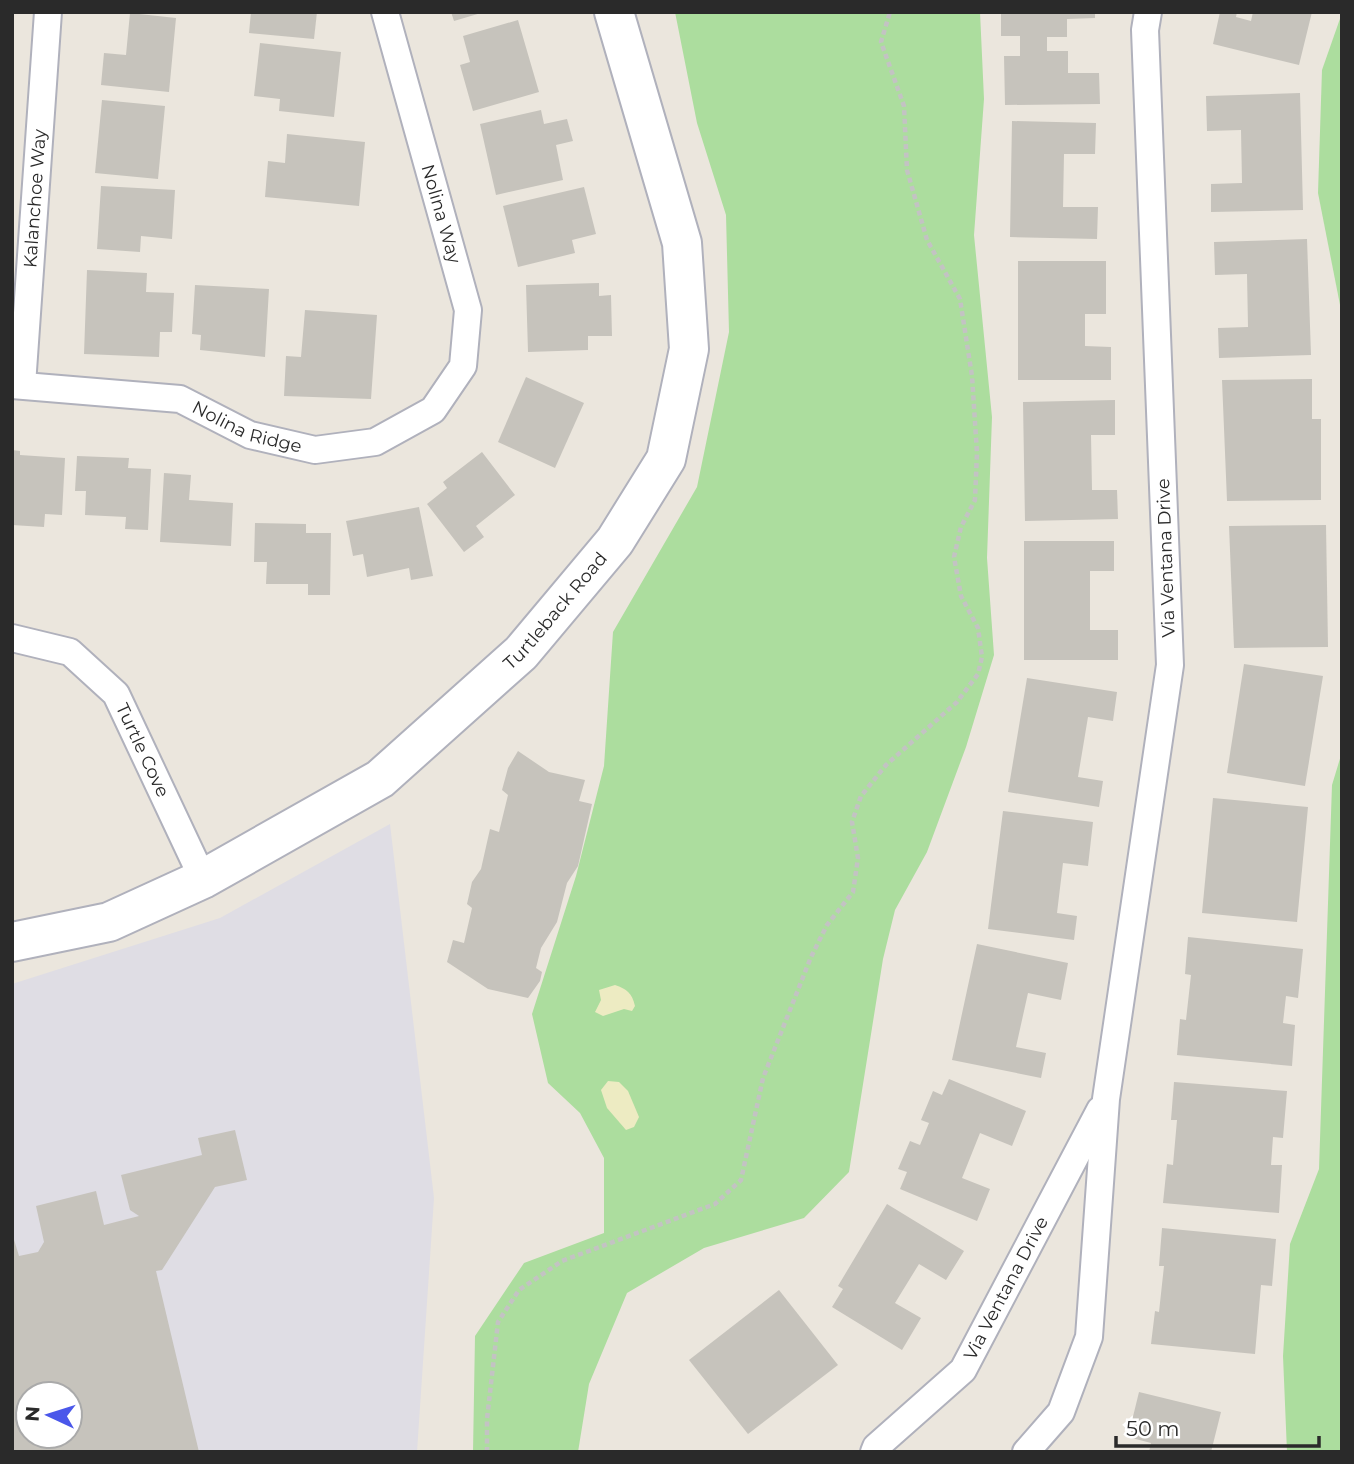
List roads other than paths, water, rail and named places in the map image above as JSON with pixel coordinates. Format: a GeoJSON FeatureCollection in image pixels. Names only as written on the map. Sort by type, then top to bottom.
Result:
{"type":"FeatureCollection","features":[{"type":"Feature","properties":{"kind":"main road","name":"Turtleback Road"},"geometry":{"type":"LineString","coordinates":[[12,942],[109,922],[203,880],[380,779],[521,653],[615,541],[666,459],[689,349],[682,243],[614,12]]}},
{"type":"Feature","properties":{"kind":"street","name":"Kalanchoe Way"},"geometry":{"type":"LineString","coordinates":[[17,385],[48,12]]}},
{"type":"Feature","properties":{"kind":"street","name":"Nolina Way"},"geometry":{"type":"LineString","coordinates":[[385,12],[468,310],[463,366],[433,410]]}},
{"type":"Feature","properties":{"kind":"street","name":"Via Ventana Drive"},"geometry":{"type":"LineString","coordinates":[[1027,1452],[1060,1412],[1089,1338],[1106,1099],[1170,665],[1146,30],[1148,12]]}},
{"type":"Feature","properties":{"kind":"street","name":"Nolina Ridge"},"geometry":{"type":"LineString","coordinates":[[17,385],[180,399],[250,435],[315,450],[375,442],[433,410]]}},
{"type":"Feature","properties":{"kind":"street","name":"Turtle Cove"},"geometry":{"type":"LineString","coordinates":[[12,638],[70,652],[116,694],[203,880]]}},
{"type":"Feature","properties":{"kind":"street","name":"Via Ventana Drive"},"geometry":{"type":"LineString","coordinates":[[874,1452],[876,1447],[963,1370],[1106,1099]]}}]}
